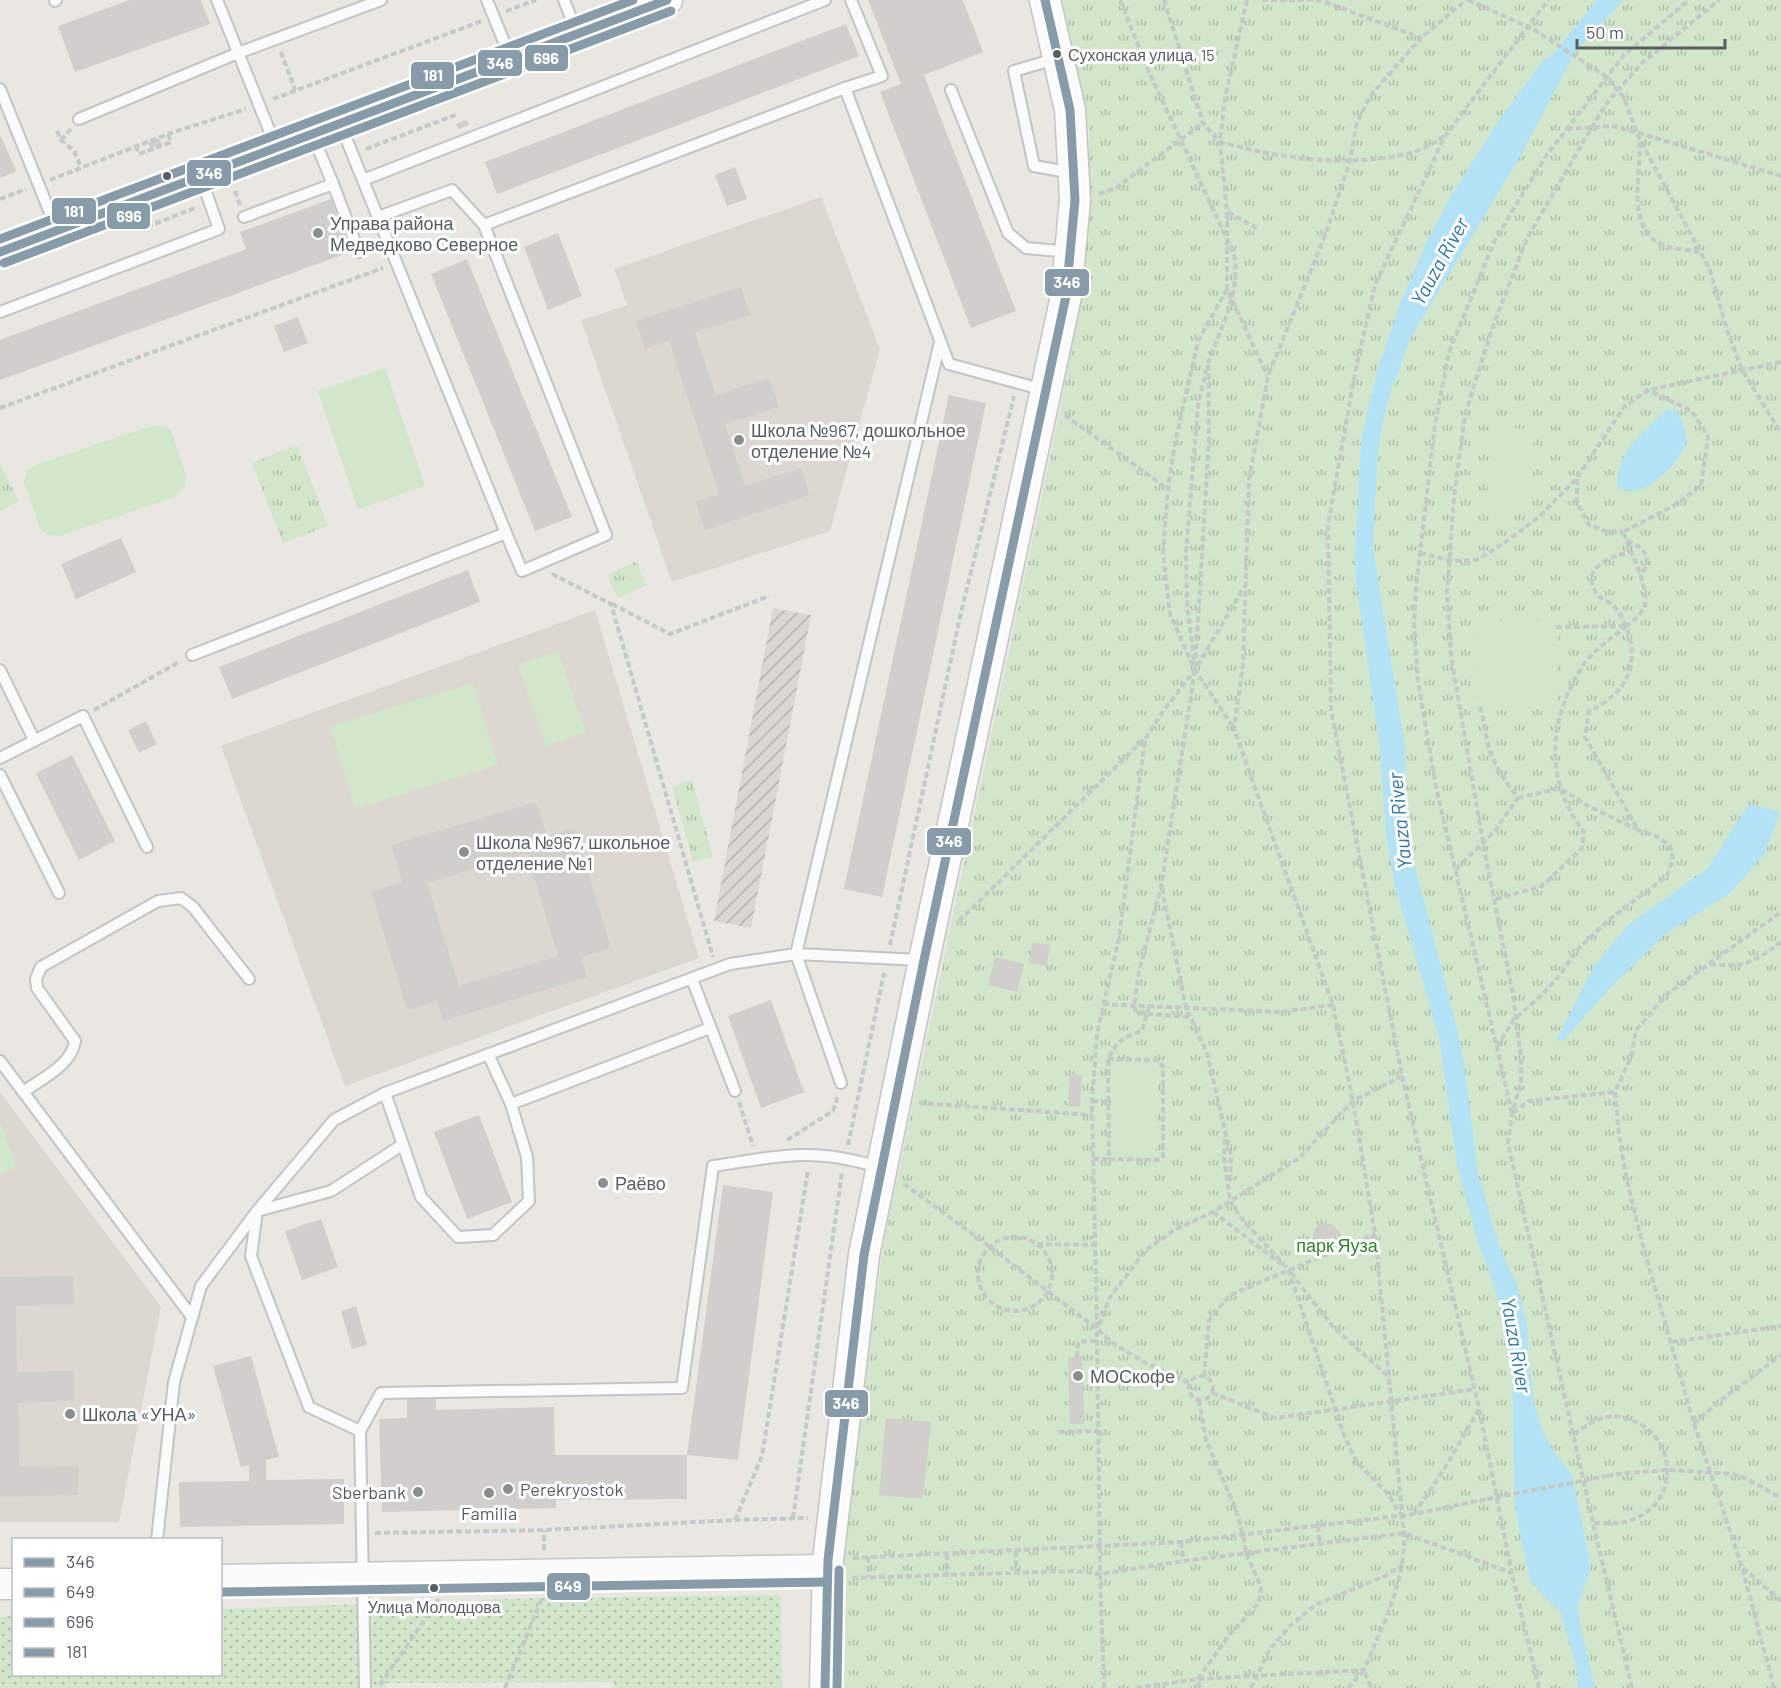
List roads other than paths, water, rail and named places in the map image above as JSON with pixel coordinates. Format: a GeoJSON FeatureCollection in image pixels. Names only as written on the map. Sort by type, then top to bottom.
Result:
{"type":"FeatureCollection","features":[{"type":"Feature","properties":{"kind":"street"},"geometry":{"type":"LineString","coordinates":[[0,252],[57,230],[201,190],[276,147],[667,0]]}},
{"type":"Feature","properties":{"kind":"street"},"geometry":{"type":"LineString","coordinates":[[825,1688],[828,1569],[864,1255],[924,960],[1053,401],[1075,200],[1082,185],[1070,110],[1045,0]]}},
{"type":"Feature","properties":{"kind":"street"},"geometry":{"type":"LineString","coordinates":[[222,1580],[828,1569]]}},
{"type":"Feature","properties":{"kind":"lane"},"geometry":{"type":"LineString","coordinates":[[217,0],[276,147]]}},
{"type":"Feature","properties":{"kind":"lane"},"geometry":{"type":"LineString","coordinates":[[79,119],[238,53],[381,0]]}},
{"type":"Feature","properties":{"kind":"lane"},"geometry":{"type":"LineString","coordinates":[[487,0],[511,59]]}},
{"type":"Feature","properties":{"kind":"lane"},"geometry":{"type":"LineString","coordinates":[[564,0],[577,34]]}},
{"type":"Feature","properties":{"kind":"lane"},"geometry":{"type":"LineString","coordinates":[[363,180],[825,0]]}},
{"type":"Feature","properties":{"kind":"lane"},"geometry":{"type":"LineString","coordinates":[[484,225],[882,76],[851,0]]}},
{"type":"Feature","properties":{"kind":"lane"},"geometry":{"type":"LineString","coordinates":[[1059,58],[1014,71],[1034,166],[1082,185]]}},
{"type":"Feature","properties":{"kind":"lane"},"geometry":{"type":"LineString","coordinates":[[845,88],[949,364],[1017,383],[1053,401]]}},
{"type":"Feature","properties":{"kind":"lane"},"geometry":{"type":"LineString","coordinates":[[0,89],[57,230]]}},
{"type":"Feature","properties":{"kind":"lane"},"geometry":{"type":"LineString","coordinates":[[951,90],[1008,233],[1026,248],[1070,252]]}},
{"type":"Feature","properties":{"kind":"lane"},"geometry":{"type":"LineString","coordinates":[[340,123],[353,154],[363,180],[506,533],[522,571],[606,536],[484,225],[452,190],[378,217]]}},
{"type":"Feature","properties":{"kind":"lane"},"geometry":{"type":"LineString","coordinates":[[312,133],[359,252]]}},
{"type":"Feature","properties":{"kind":"lane"},"geometry":{"type":"LineString","coordinates":[[244,217],[333,184]]}},
{"type":"Feature","properties":{"kind":"lane"},"geometry":{"type":"LineString","coordinates":[[0,312],[219,229],[201,190]]}},
{"type":"Feature","properties":{"kind":"lane"},"geometry":{"type":"LineString","coordinates":[[841,1083],[796,954],[940,342]]}},
{"type":"Feature","properties":{"kind":"lane"},"geometry":{"type":"LineString","coordinates":[[192,655],[506,533]]}},
{"type":"Feature","properties":{"kind":"lane"},"geometry":{"type":"LineString","coordinates":[[0,670],[33,740]]}},
{"type":"Feature","properties":{"kind":"lane"},"geometry":{"type":"LineString","coordinates":[[0,758],[83,716],[147,847]]}},
{"type":"Feature","properties":{"kind":"lane"},"geometry":{"type":"LineString","coordinates":[[0,775],[59,893]]}},
{"type":"Feature","properties":{"kind":"lane"},"geometry":{"type":"LineString","coordinates":[[23,1092],[69,1058],[74,1050],[75,1041],[37,988],[36,979],[41,967],[158,901],[181,898],[192,907],[249,979]]}},
{"type":"Feature","properties":{"kind":"lane"},"geometry":{"type":"LineString","coordinates":[[156,1538],[174,1382],[201,1286],[257,1211],[334,1120],[385,1093],[730,964],[796,954],[924,960]]}},
{"type":"Feature","properties":{"kind":"lane"},"geometry":{"type":"LineString","coordinates":[[692,979],[735,1091]]}},
{"type":"Feature","properties":{"kind":"lane"},"geometry":{"type":"LineString","coordinates":[[511,1104],[710,1028]]}},
{"type":"Feature","properties":{"kind":"lane"},"geometry":{"type":"LineString","coordinates":[[385,1093],[421,1197],[458,1237],[493,1235],[530,1201],[527,1157],[511,1104],[488,1054]]}},
{"type":"Feature","properties":{"kind":"lane"},"geometry":{"type":"LineString","coordinates":[[0,1061],[192,1317]]}},
{"type":"Feature","properties":{"kind":"lane"},"geometry":{"type":"LineString","coordinates":[[257,1211],[331,1191],[402,1145]]}},
{"type":"Feature","properties":{"kind":"lane"},"geometry":{"type":"LineString","coordinates":[[365,1688],[360,1431],[381,1393],[682,1388],[713,1166],[792,1155],[811,1155],[844,1159],[881,1171]]}},
{"type":"Feature","properties":{"kind":"lane"},"geometry":{"type":"LineString","coordinates":[[257,1211],[251,1256],[309,1407],[360,1431]]}},
{"type":"Feature","properties":{"kind":"water","name":"Yauza River"},"geometry":{"type":"Polygon","coordinates":[[[1597,0],[1623,0],[1575,53],[1521,155],[1410,339],[1391,391],[1382,425],[1377,461],[1373,548],[1405,748],[1406,812],[1411,851],[1457,1029],[1464,1063],[1478,1174],[1495,1232],[1506,1263],[1516,1282],[1527,1324],[1534,1403],[1543,1433],[1556,1455],[1572,1475],[1591,1567],[1578,1606],[1595,1688],[1578,1688],[1576,1664],[1560,1611],[1530,1580],[1515,1507],[1512,1367],[1493,1283],[1477,1239],[1457,1164],[1439,1037],[1394,883],[1386,835],[1379,741],[1357,589],[1355,555],[1361,441],[1377,371],[1401,301],[1449,199],[1502,116],[1542,62],[1555,52],[1597,0]]]}},
{"type":"Feature","properties":{"kind":"water"},"geometry":{"type":"Polygon","coordinates":[[[1668,409],[1675,409],[1684,427],[1685,447],[1680,455],[1667,471],[1650,485],[1635,491],[1617,488],[1621,463],[1626,453],[1640,435],[1668,409]]]}},
{"type":"Feature","properties":{"kind":"water"},"geometry":{"type":"Polygon","coordinates":[[[1749,804],[1780,812],[1765,853],[1730,893],[1664,935],[1609,989],[1564,1040],[1556,1041],[1594,966],[1629,924],[1707,869],[1749,804]]]}},
{"type":"Feature","properties":{"kind":"place","name":"Сухонская улица, 15"},"geometry":{"type":"Point","coordinates":[1057,54]}},
{"type":"Feature","properties":{"kind":"place","name":"Управа района Медведково Северное"},"geometry":{"type":"Point","coordinates":[318,233]}},
{"type":"Feature","properties":{"kind":"place","name":"Школа №967, дошкольное отделение №4"},"geometry":{"type":"Point","coordinates":[739,440]}},
{"type":"Feature","properties":{"kind":"place","name":"Школа №967, школьное отделение №1"},"geometry":{"type":"Point","coordinates":[464,852]}},
{"type":"Feature","properties":{"kind":"place","name":"Раёво"},"geometry":{"type":"Point","coordinates":[603,1183]}},
{"type":"Feature","properties":{"kind":"place","name":"МОСкофе"},"geometry":{"type":"Point","coordinates":[1078,1376]}},
{"type":"Feature","properties":{"kind":"place","name":"Школа «УНА»"},"geometry":{"type":"Point","coordinates":[70,1414]}},
{"type":"Feature","properties":{"kind":"place","name":"Perekryostok"},"geometry":{"type":"Point","coordinates":[508,1489]}},
{"type":"Feature","properties":{"kind":"place","name":"Sberbank"},"geometry":{"type":"Point","coordinates":[418,1492]}},
{"type":"Feature","properties":{"kind":"place","name":"Familia"},"geometry":{"type":"Point","coordinates":[489,1493]}},
{"type":"Feature","properties":{"kind":"place","name":"Улица Молодцова"},"geometry":{"type":"Point","coordinates":[434,1588]}},
{"type":"Feature","properties":{"kind":"park label","name":"парк Яуза"},"geometry":{"type":"Point","coordinates":[1337,1245]}}]}
